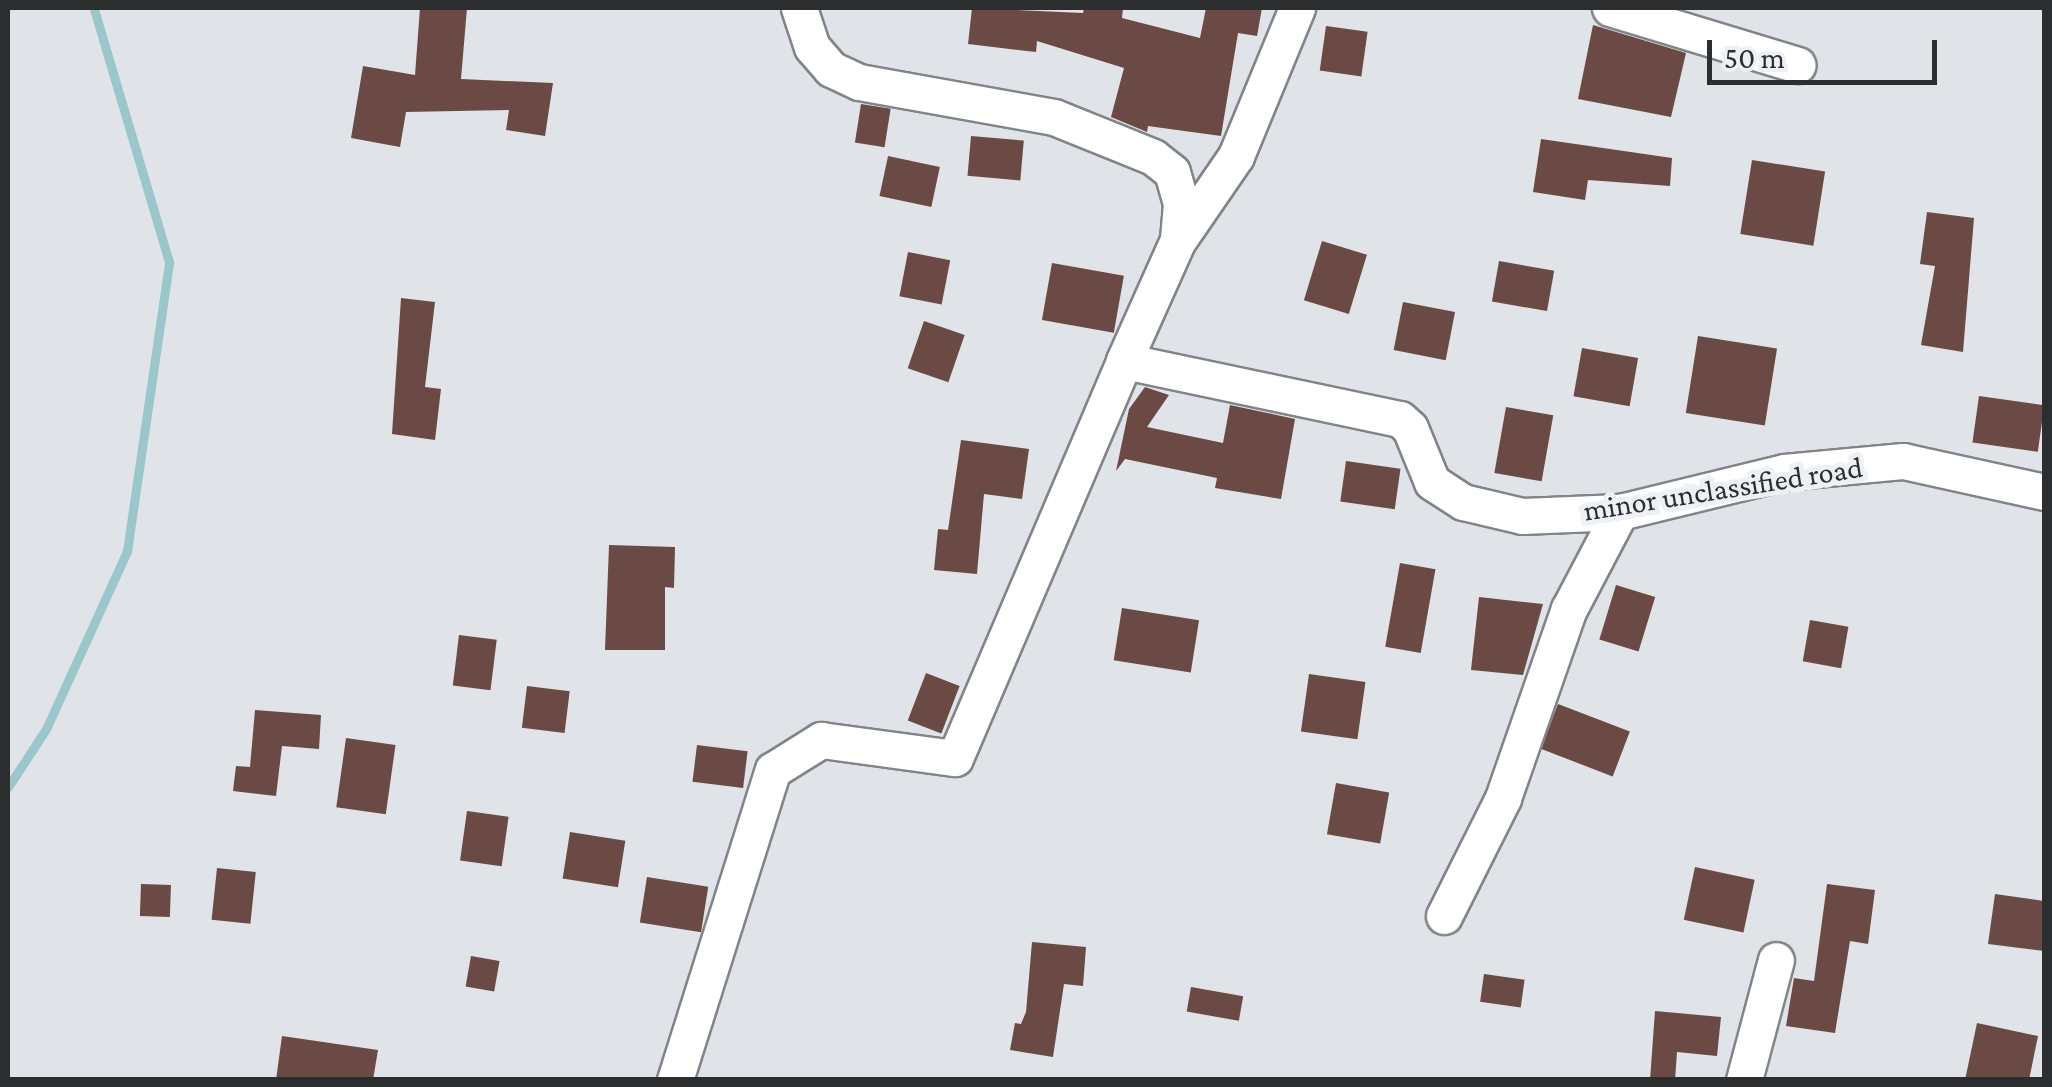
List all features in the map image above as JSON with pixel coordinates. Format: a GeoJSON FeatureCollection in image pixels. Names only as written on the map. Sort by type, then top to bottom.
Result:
{"type":"FeatureCollection","features":[{"type":"Feature","properties":{"kind":"street"},"geometry":{"type":"LineString","coordinates":[[799,8],[812,47],[831,70],[859,82],[1054,117],[1153,157],[1172,172],[1181,204],[1178,240]]}},
{"type":"Feature","properties":{"kind":"street"},"geometry":{"type":"LineString","coordinates":[[675,1080],[773,770],[822,740],[955,758],[1178,240],[1236,156],[1297,8]]}},
{"type":"Feature","properties":{"kind":"street"},"geometry":{"type":"LineString","coordinates":[[1610,8],[1798,65]]}},
{"type":"Feature","properties":{"kind":"street","name":"minor unclassified road"},"geometry":{"type":"LineString","coordinates":[[1124,361],[1400,420],[1410,428],[1432,482],[1463,502],[1522,516],[1620,512],[1784,472],[1902,461],[2044,492]]}},
{"type":"Feature","properties":{"kind":"street"},"geometry":{"type":"LineString","coordinates":[[1444,916],[1503,798],[1569,609],[1620,512]]}},
{"type":"Feature","properties":{"kind":"street"},"geometry":{"type":"LineString","coordinates":[[1744,1080],[1776,960]]}},
{"type":"Feature","properties":{"kind":"building"},"geometry":{"type":"Polygon","coordinates":[[[420,8],[467,8],[461,79],[553,83],[545,136],[506,130],[509,110],[406,112],[400,147],[351,138],[363,66],[415,75],[420,8]]]}},
{"type":"Feature","properties":{"kind":"building"},"geometry":{"type":"Polygon","coordinates":[[[972,8],[1083,13],[1084,8],[1123,8],[1122,18],[1200,38],[1206,8],[1262,8],[1257,36],[1238,33],[1221,136],[1148,126],[1147,132],[1111,117],[1124,68],[1037,41],[1036,52],[968,44],[972,8]]]}},
{"type":"Feature","properties":{"kind":"building"},"geometry":{"type":"Polygon","coordinates":[[[1593,25],[1686,53],[1671,117],[1578,99],[1593,25]]]}},
{"type":"Feature","properties":{"kind":"building"},"geometry":{"type":"Polygon","coordinates":[[[1326,26],[1368,32],[1361,76],[1320,71],[1326,26]]]}},
{"type":"Feature","properties":{"kind":"building"},"geometry":{"type":"Polygon","coordinates":[[[861,104],[891,109],[885,147],[855,143],[861,104]]]}},
{"type":"Feature","properties":{"kind":"building"},"geometry":{"type":"Polygon","coordinates":[[[971,136],[1024,141],[1020,180],[968,176],[971,136]]]}},
{"type":"Feature","properties":{"kind":"building"},"geometry":{"type":"Polygon","coordinates":[[[1541,139],[1672,158],[1670,186],[1588,180],[1585,200],[1533,192],[1541,139]]]}},
{"type":"Feature","properties":{"kind":"building"},"geometry":{"type":"Polygon","coordinates":[[[888,156],[940,167],[931,207],[879,196],[888,156]]]}},
{"type":"Feature","properties":{"kind":"building"},"geometry":{"type":"Polygon","coordinates":[[[1752,160],[1825,172],[1813,246],[1740,234],[1752,160]]]}},
{"type":"Feature","properties":{"kind":"building"},"geometry":{"type":"Polygon","coordinates":[[[1927,212],[1974,218],[1963,352],[1921,345],[1935,266],[1920,264],[1927,212]]]}},
{"type":"Feature","properties":{"kind":"building"},"geometry":{"type":"Polygon","coordinates":[[[1322,241],[1367,255],[1349,314],[1304,300],[1322,241]]]}},
{"type":"Feature","properties":{"kind":"building"},"geometry":{"type":"Polygon","coordinates":[[[908,252],[950,260],[942,304],[899,296],[908,252]]]}},
{"type":"Feature","properties":{"kind":"building"},"geometry":{"type":"Polygon","coordinates":[[[1499,261],[1554,271],[1547,311],[1492,301],[1499,261]]]}},
{"type":"Feature","properties":{"kind":"building"},"geometry":{"type":"Polygon","coordinates":[[[1052,263],[1124,276],[1114,333],[1042,320],[1052,263]]]}},
{"type":"Feature","properties":{"kind":"building"},"geometry":{"type":"Polygon","coordinates":[[[401,298],[435,302],[425,387],[441,389],[435,440],[392,434],[401,298]]]}},
{"type":"Feature","properties":{"kind":"building"},"geometry":{"type":"Polygon","coordinates":[[[1403,302],[1455,312],[1446,360],[1394,350],[1403,302]]]}},
{"type":"Feature","properties":{"kind":"building"},"geometry":{"type":"Polygon","coordinates":[[[924,321],[965,335],[948,382],[908,368],[924,321]]]}},
{"type":"Feature","properties":{"kind":"building"},"geometry":{"type":"Polygon","coordinates":[[[1698,336],[1777,349],[1765,426],[1686,413],[1698,336]]]}},
{"type":"Feature","properties":{"kind":"building"},"geometry":{"type":"Polygon","coordinates":[[[1582,348],[1638,358],[1630,406],[1573,396],[1582,348]]]}},
{"type":"Feature","properties":{"kind":"building"},"geometry":{"type":"Polygon","coordinates":[[[1145,387],[1169,395],[1147,427],[1223,443],[1230,405],[1295,419],[1281,499],[1215,488],[1217,478],[1125,459],[1116,471],[1129,409],[1145,387]]]}},
{"type":"Feature","properties":{"kind":"building"},"geometry":{"type":"Polygon","coordinates":[[[1979,396],[2044,405],[2038,452],[1972,443],[1979,396]]]}},
{"type":"Feature","properties":{"kind":"building"},"geometry":{"type":"Polygon","coordinates":[[[1506,407],[1553,415],[1542,481],[1494,473],[1506,407]]]}},
{"type":"Feature","properties":{"kind":"building"},"geometry":{"type":"Polygon","coordinates":[[[961,440],[1029,449],[1022,499],[984,494],[977,574],[934,570],[938,529],[948,530],[961,440]]]}},
{"type":"Feature","properties":{"kind":"building"},"geometry":{"type":"Polygon","coordinates":[[[1346,461],[1400,469],[1395,509],[1340,502],[1346,461]]]}},
{"type":"Feature","properties":{"kind":"building"},"geometry":{"type":"Polygon","coordinates":[[[609,545],[675,547],[674,588],[665,587],[665,650],[605,650],[609,545]]]}},
{"type":"Feature","properties":{"kind":"building"},"geometry":{"type":"Polygon","coordinates":[[[1400,563],[1435,569],[1421,653],[1385,647],[1400,563]]]}},
{"type":"Feature","properties":{"kind":"building"},"geometry":{"type":"Polygon","coordinates":[[[1616,585],[1655,597],[1639,651],[1599,640],[1616,585]]]}},
{"type":"Feature","properties":{"kind":"building"},"geometry":{"type":"Polygon","coordinates":[[[1479,597],[1543,604],[1523,675],[1471,670],[1479,597]]]}},
{"type":"Feature","properties":{"kind":"building"},"geometry":{"type":"Polygon","coordinates":[[[1122,608],[1199,620],[1191,673],[1114,660],[1122,608]]]}},
{"type":"Feature","properties":{"kind":"building"},"geometry":{"type":"Polygon","coordinates":[[[1810,620],[1848,627],[1841,668],[1803,661],[1810,620]]]}},
{"type":"Feature","properties":{"kind":"building"},"geometry":{"type":"Polygon","coordinates":[[[459,635],[497,640],[491,690],[453,686],[459,635]]]}},
{"type":"Feature","properties":{"kind":"building"},"geometry":{"type":"Polygon","coordinates":[[[926,673],[960,686],[941,734],[908,721],[926,673]]]}},
{"type":"Feature","properties":{"kind":"building"},"geometry":{"type":"Polygon","coordinates":[[[1309,674],[1365,682],[1357,739],[1301,731],[1309,674]]]}},
{"type":"Feature","properties":{"kind":"building"},"geometry":{"type":"Polygon","coordinates":[[[527,686],[570,691],[565,733],[522,728],[527,686]]]}},
{"type":"Feature","properties":{"kind":"building"},"geometry":{"type":"Polygon","coordinates":[[[1558,704],[1630,732],[1613,776],[1541,749],[1558,704]]]}},
{"type":"Feature","properties":{"kind":"building"},"geometry":{"type":"Polygon","coordinates":[[[255,710],[321,715],[319,749],[282,746],[276,796],[233,791],[236,766],[250,767],[255,710]]]}},
{"type":"Feature","properties":{"kind":"building"},"geometry":{"type":"Polygon","coordinates":[[[346,738],[396,745],[386,814],[336,807],[346,738]]]}},
{"type":"Feature","properties":{"kind":"building"},"geometry":{"type":"Polygon","coordinates":[[[697,745],[748,751],[743,788],[692,782],[697,745]]]}},
{"type":"Feature","properties":{"kind":"building"},"geometry":{"type":"Polygon","coordinates":[[[1336,783],[1389,792],[1380,844],[1327,834],[1336,783]]]}},
{"type":"Feature","properties":{"kind":"building"},"geometry":{"type":"Polygon","coordinates":[[[467,811],[509,817],[502,866],[460,861],[467,811]]]}},
{"type":"Feature","properties":{"kind":"building"},"geometry":{"type":"Polygon","coordinates":[[[570,832],[625,841],[618,887],[563,878],[570,832]]]}},
{"type":"Feature","properties":{"kind":"building"},"geometry":{"type":"Polygon","coordinates":[[[1695,867],[1755,880],[1743,933],[1684,920],[1695,867]]]}},
{"type":"Feature","properties":{"kind":"building"},"geometry":{"type":"Polygon","coordinates":[[[217,868],[256,872],[250,924],[212,920],[217,868]]]}},
{"type":"Feature","properties":{"kind":"building"},"geometry":{"type":"Polygon","coordinates":[[[647,877],[708,887],[701,932],[640,922],[647,877]]]}},
{"type":"Feature","properties":{"kind":"building"},"geometry":{"type":"Polygon","coordinates":[[[141,884],[171,885],[170,917],[140,916],[141,884]]]}},
{"type":"Feature","properties":{"kind":"building"},"geometry":{"type":"Polygon","coordinates":[[[1827,884],[1875,890],[1868,944],[1850,941],[1835,1033],[1786,1026],[1794,978],[1814,981],[1827,884]]]}},
{"type":"Feature","properties":{"kind":"building"},"geometry":{"type":"Polygon","coordinates":[[[1995,894],[2044,901],[2044,951],[1988,944],[1995,894]]]}},
{"type":"Feature","properties":{"kind":"building"},"geometry":{"type":"Polygon","coordinates":[[[1032,942],[1086,947],[1083,986],[1064,984],[1053,1057],[1010,1050],[1015,1023],[1021,1024],[1026,1012],[1032,942]]]}},
{"type":"Feature","properties":{"kind":"building"},"geometry":{"type":"Polygon","coordinates":[[[471,956],[500,961],[494,992],[466,987],[471,956]]]}},
{"type":"Feature","properties":{"kind":"building"},"geometry":{"type":"Polygon","coordinates":[[[1484,974],[1525,980],[1521,1007],[1480,1002],[1484,974]]]}},
{"type":"Feature","properties":{"kind":"building"},"geometry":{"type":"Polygon","coordinates":[[[1191,987],[1243,996],[1239,1021],[1187,1012],[1191,987]]]}},
{"type":"Feature","properties":{"kind":"building"},"geometry":{"type":"Polygon","coordinates":[[[1655,1011],[1721,1017],[1717,1056],[1677,1052],[1675,1080],[1650,1080],[1655,1011]]]}},
{"type":"Feature","properties":{"kind":"building"},"geometry":{"type":"Polygon","coordinates":[[[1977,1023],[2038,1036],[2029,1080],[1965,1080],[1977,1023]]]}},
{"type":"Feature","properties":{"kind":"building"},"geometry":{"type":"Polygon","coordinates":[[[282,1036],[378,1050],[373,1080],[276,1080],[282,1036]]]}},
{"type":"Feature","properties":{"kind":"waterway"},"geometry":{"type":"LineString","coordinates":[[8,787],[46,729],[127,551],[169,262],[94,8]]}}]}
